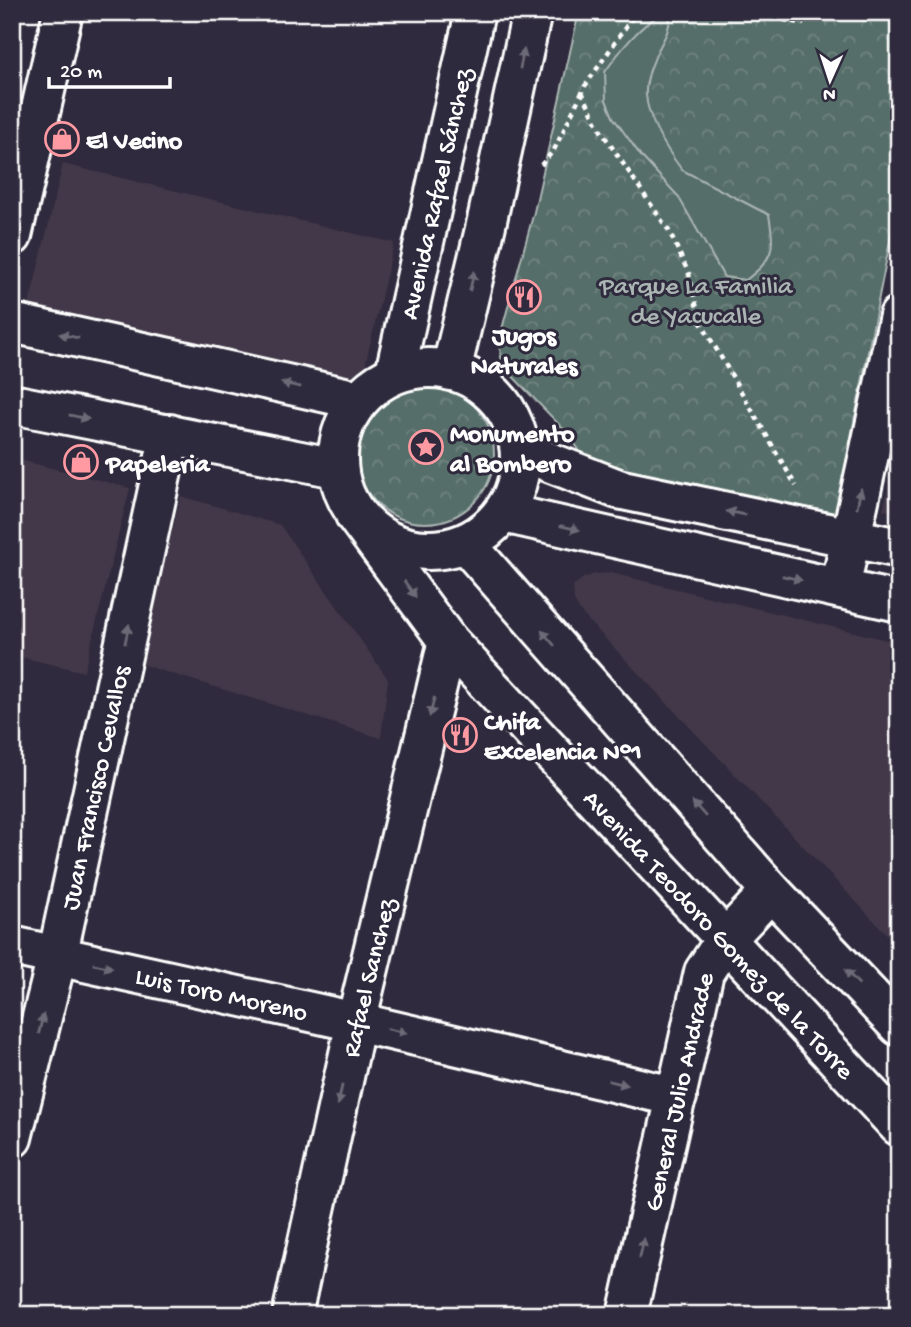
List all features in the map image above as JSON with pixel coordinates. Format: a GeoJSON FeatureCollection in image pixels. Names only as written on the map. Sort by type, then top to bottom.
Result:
{"type":"FeatureCollection","features":[{"type":"Feature","properties":{"kind":"street"},"geometry":{"type":"LineString","coordinates":[[12,236],[63,12]]}},
{"type":"Feature","properties":{"kind":"street","name":"Avenida Rafael Sánchez"},"geometry":{"type":"LineString","coordinates":[[394,373],[475,12]]}},
{"type":"Feature","properties":{"kind":"street","name":"Avenida Rafael Sánchez"},"geometry":{"type":"LineString","coordinates":[[451,371],[486,225],[531,12]]}},
{"type":"Feature","properties":{"kind":"street"},"geometry":{"type":"LineString","coordinates":[[840,588],[899,316]]}},
{"type":"Feature","properties":{"kind":"street"},"geometry":{"type":"LineString","coordinates":[[12,323],[358,400]]}},
{"type":"Feature","properties":{"kind":"street"},"geometry":{"type":"LineString","coordinates":[[426,367],[451,371],[489,390],[511,418],[521,451],[518,483],[496,523],[466,544],[453,548],[417,550],[383,539],[355,515],[342,493],[337,468],[340,431],[358,400],[394,373],[426,367]]}},
{"type":"Feature","properties":{"kind":"street"},"geometry":{"type":"LineString","coordinates":[[12,404],[337,468]]}},
{"type":"Feature","properties":{"kind":"street","name":"Juan Francisco Cevallos"},"geometry":{"type":"LineString","coordinates":[[12,1138],[57,957],[170,434]]}},
{"type":"Feature","properties":{"kind":"street"},"geometry":{"type":"LineString","coordinates":[[521,451],[618,489],[899,548]]}},
{"type":"Feature","properties":{"kind":"street"},"geometry":{"type":"LineString","coordinates":[[503,513],[899,602]]}},
{"type":"Feature","properties":{"kind":"street","name":"Avenida Teodoro Gomez de la Torre"},"geometry":{"type":"LineString","coordinates":[[355,515],[448,640],[899,1126]]}},
{"type":"Feature","properties":{"kind":"street"},"geometry":{"type":"LineString","coordinates":[[466,544],[771,891],[899,1026]]}},
{"type":"Feature","properties":{"kind":"street","name":"Rafael Sanchez"},"geometry":{"type":"LineString","coordinates":[[292,1315],[356,1022],[448,640]]}},
{"type":"Feature","properties":{"kind":"street","name":"General Julio Andrade"},"geometry":{"type":"LineString","coordinates":[[627,1315],[704,972],[725,940],[771,891]]}},
{"type":"Feature","properties":{"kind":"street","name":"Luis Toro Moreno"},"geometry":{"type":"LineString","coordinates":[[12,946],[677,1097]]}},
{"type":"Feature","properties":{"kind":"path"},"geometry":{"type":"LineString","coordinates":[[537,169],[554,150],[582,92],[636,12]]}},
{"type":"Feature","properties":{"kind":"path"},"geometry":{"type":"LineString","coordinates":[[744,12],[804,24]]}},
{"type":"Feature","properties":{"kind":"path"},"geometry":{"type":"LineString","coordinates":[[582,92],[601,131],[669,231],[689,274],[700,321],[802,497]]}},
{"type":"Feature","properties":{"kind":"shaded area"},"geometry":{"type":"Polygon","coordinates":[[[63,164],[394,243],[360,387],[28,309],[63,164]]]}},
{"type":"Feature","properties":{"kind":"shaded area"},"geometry":{"type":"Polygon","coordinates":[[[899,440],[899,513],[883,510],[899,440]]]}},
{"type":"Feature","properties":{"kind":"shaded area"},"geometry":{"type":"Polygon","coordinates":[[[12,458],[130,488],[84,672],[12,655],[12,458]]]}},
{"type":"Feature","properties":{"kind":"shaded area"},"geometry":{"type":"Polygon","coordinates":[[[181,496],[280,525],[388,679],[381,738],[140,664],[181,496]]]}},
{"type":"Feature","properties":{"kind":"shaded area"},"geometry":{"type":"Polygon","coordinates":[[[611,573],[899,643],[899,947],[582,614],[574,601],[573,586],[583,578],[611,573]]]}},
{"type":"Feature","properties":{"kind":"green space","name":"Parque La Familia de Yacucalle"},"geometry":{"type":"Polygon","coordinates":[[[579,12],[899,12],[899,196],[836,513],[590,467],[570,436],[502,365],[499,340],[534,212],[579,12]]]}},
{"type":"Feature","properties":{"kind":"green space"},"geometry":{"type":"Polygon","coordinates":[[[663,14],[670,16],[668,27],[646,85],[650,114],[682,170],[769,215],[772,237],[770,252],[762,265],[746,280],[724,277],[678,196],[641,156],[613,117],[606,100],[605,72],[639,31],[663,14]]]}},
{"type":"Feature","properties":{"kind":"green space"},"geometry":{"type":"Polygon","coordinates":[[[425,385],[452,390],[474,405],[489,427],[494,454],[489,481],[474,503],[452,518],[425,523],[398,518],[376,503],[361,481],[356,454],[361,427],[376,405],[398,390],[425,385]]]}},
{"type":"Feature","properties":{"kind":"place","name":"El Vecino"},"geometry":{"type":"Point","coordinates":[62,139]}},
{"type":"Feature","properties":{"kind":"place","name":"Jugos Naturales"},"geometry":{"type":"Point","coordinates":[524,297]}},
{"type":"Feature","properties":{"kind":"place","name":"Monumento al Bombero"},"geometry":{"type":"Point","coordinates":[426,447]}},
{"type":"Feature","properties":{"kind":"place","name":"Papeleria"},"geometry":{"type":"Point","coordinates":[81,462]}},
{"type":"Feature","properties":{"kind":"place","name":"Chifa Excelencia N°1"},"geometry":{"type":"Point","coordinates":[460,735]}}]}
